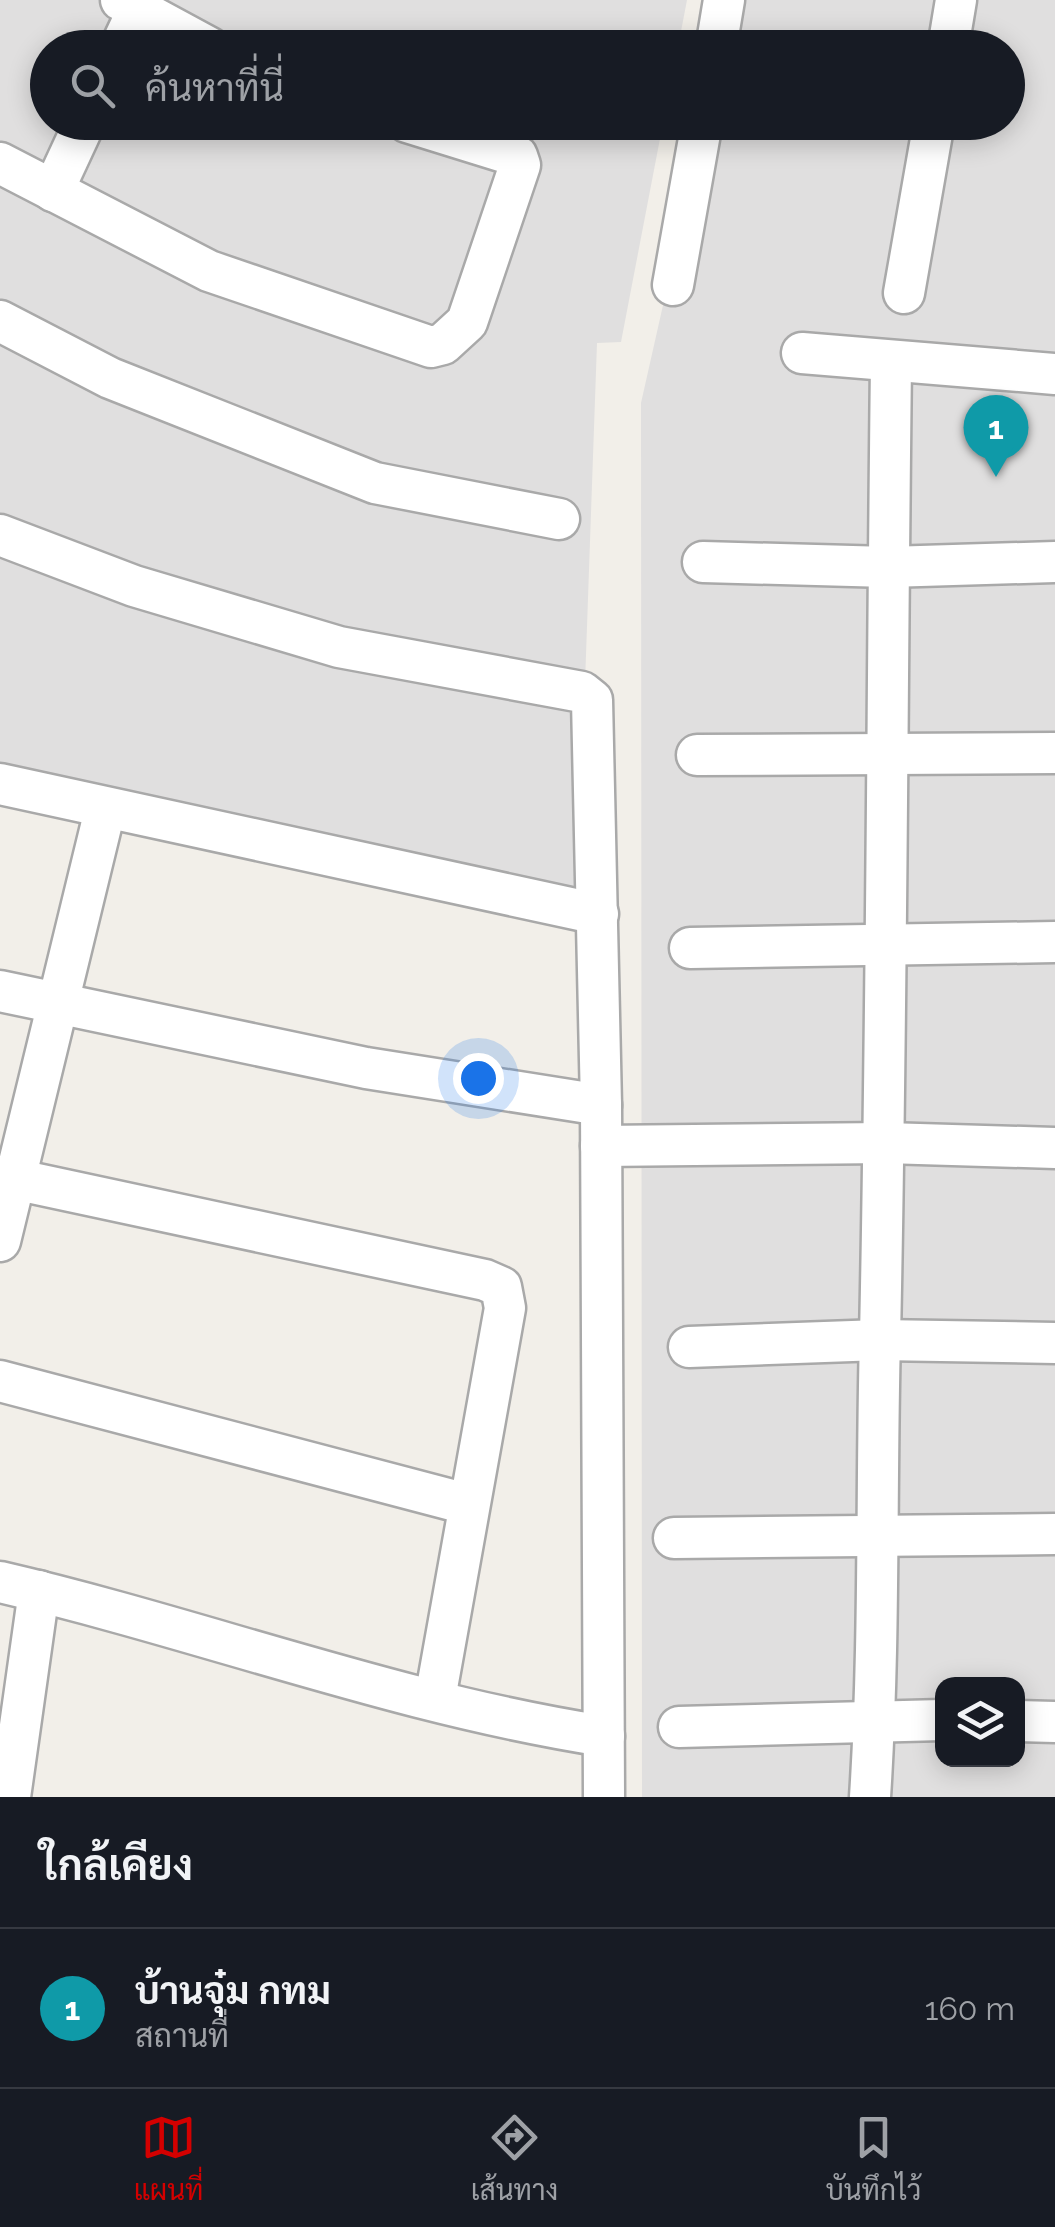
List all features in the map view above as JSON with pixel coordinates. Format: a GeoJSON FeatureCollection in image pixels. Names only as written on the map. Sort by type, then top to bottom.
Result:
{"type":"FeatureCollection","features":[{"type":"Feature","properties":{"kind":"street"},"geometry":{"type":"LineString","coordinates":[[719,30],[724,0]]}},
{"type":"Feature","properties":{"kind":"street"},"geometry":{"type":"LineString","coordinates":[[951,30],[956,0]]}},
{"type":"Feature","properties":{"kind":"street"},"geometry":{"type":"LineString","coordinates":[[124,30],[130,5],[177,30]]}},
{"type":"Feature","properties":{"kind":"street"},"geometry":{"type":"LineString","coordinates":[[53,191],[77,140]]}},
{"type":"Feature","properties":{"kind":"street"},"geometry":{"type":"LineString","coordinates":[[0,163],[209,272],[430,347],[443,344],[467,322],[520,164],[517,156],[473,140]]}},
{"type":"Feature","properties":{"kind":"street"},"geometry":{"type":"LineString","coordinates":[[673,285],[699,140]]}},
{"type":"Feature","properties":{"kind":"street"},"geometry":{"type":"LineString","coordinates":[[904,293],[931,140]]}},
{"type":"Feature","properties":{"kind":"street"},"geometry":{"type":"LineString","coordinates":[[0,321],[110,378],[376,483],[559,520]]}},
{"type":"Feature","properties":{"kind":"street"},"geometry":{"type":"LineString","coordinates":[[802,353],[1055,374]]}},
{"type":"Feature","properties":{"kind":"street"},"geometry":{"type":"LineString","coordinates":[[870,1797],[880,1534],[886,1143],[890,362]]}},
{"type":"Feature","properties":{"kind":"street"},"geometry":{"type":"LineString","coordinates":[[0,535],[134,586],[339,647],[582,692],[596,711],[604,1797]]}},
{"type":"Feature","properties":{"kind":"street"},"geometry":{"type":"LineString","coordinates":[[702,562],[888,567],[1055,562]]}},
{"type":"Feature","properties":{"kind":"street"},"geometry":{"type":"LineString","coordinates":[[696,755],[886,757],[1055,753]]}},
{"type":"Feature","properties":{"kind":"street"},"geometry":{"type":"LineString","coordinates":[[0,784],[105,810],[598,914]]}},
{"type":"Feature","properties":{"kind":"street"},"geometry":{"type":"LineString","coordinates":[[0,1240],[8,1178],[57,1004],[105,810]]}},
{"type":"Feature","properties":{"kind":"street"},"geometry":{"type":"LineString","coordinates":[[690,948],[1055,942]]}},
{"type":"Feature","properties":{"kind":"street"},"geometry":{"type":"LineString","coordinates":[[0,992],[366,1068],[601,1105]]}},
{"type":"Feature","properties":{"kind":"street"},"geometry":{"type":"LineString","coordinates":[[602,1146],[886,1143],[1055,1148]]}},
{"type":"Feature","properties":{"kind":"street"},"geometry":{"type":"LineString","coordinates":[[8,1178],[486,1280],[501,1287],[505,1308],[435,1698]]}},
{"type":"Feature","properties":{"kind":"street"},"geometry":{"type":"LineString","coordinates":[[689,1347],[880,1340],[1055,1343]]}},
{"type":"Feature","properties":{"kind":"street"},"geometry":{"type":"LineString","coordinates":[[0,1381],[467,1504]]}},
{"type":"Feature","properties":{"kind":"street"},"geometry":{"type":"LineString","coordinates":[[674,1538],[1055,1534]]}},
{"type":"Feature","properties":{"kind":"street"},"geometry":{"type":"LineString","coordinates":[[7,1790],[19,1587],[243,1652],[544,1727],[604,1736]]}},
{"type":"Feature","properties":{"kind":"street"},"geometry":{"type":"LineString","coordinates":[[679,1727],[935,1720]]}},
{"type":"Feature","properties":{"kind":"street"},"geometry":{"type":"LineString","coordinates":[[1025,1721],[1055,1722]]}},
{"type":"Feature","properties":{"kind":"shaded area"},"geometry":{"type":"Polygon","coordinates":[[[0,0],[687,0],[681,30],[30,30],[30,140],[660,140],[621,342],[597,343],[577,910],[0,794],[0,0]]]}},
{"type":"Feature","properties":{"kind":"shaded area"},"geometry":{"type":"Polygon","coordinates":[[[731,0],[1055,0],[1055,1797],[642,1797],[641,403],[700,140],[1025,140],[1025,30],[724,30],[731,0]]]}},
{"type":"Feature","properties":{"kind":"place","name":"บ้านจุ๋ม กทม"},"geometry":{"type":"Point","coordinates":[996,477]}}]}
